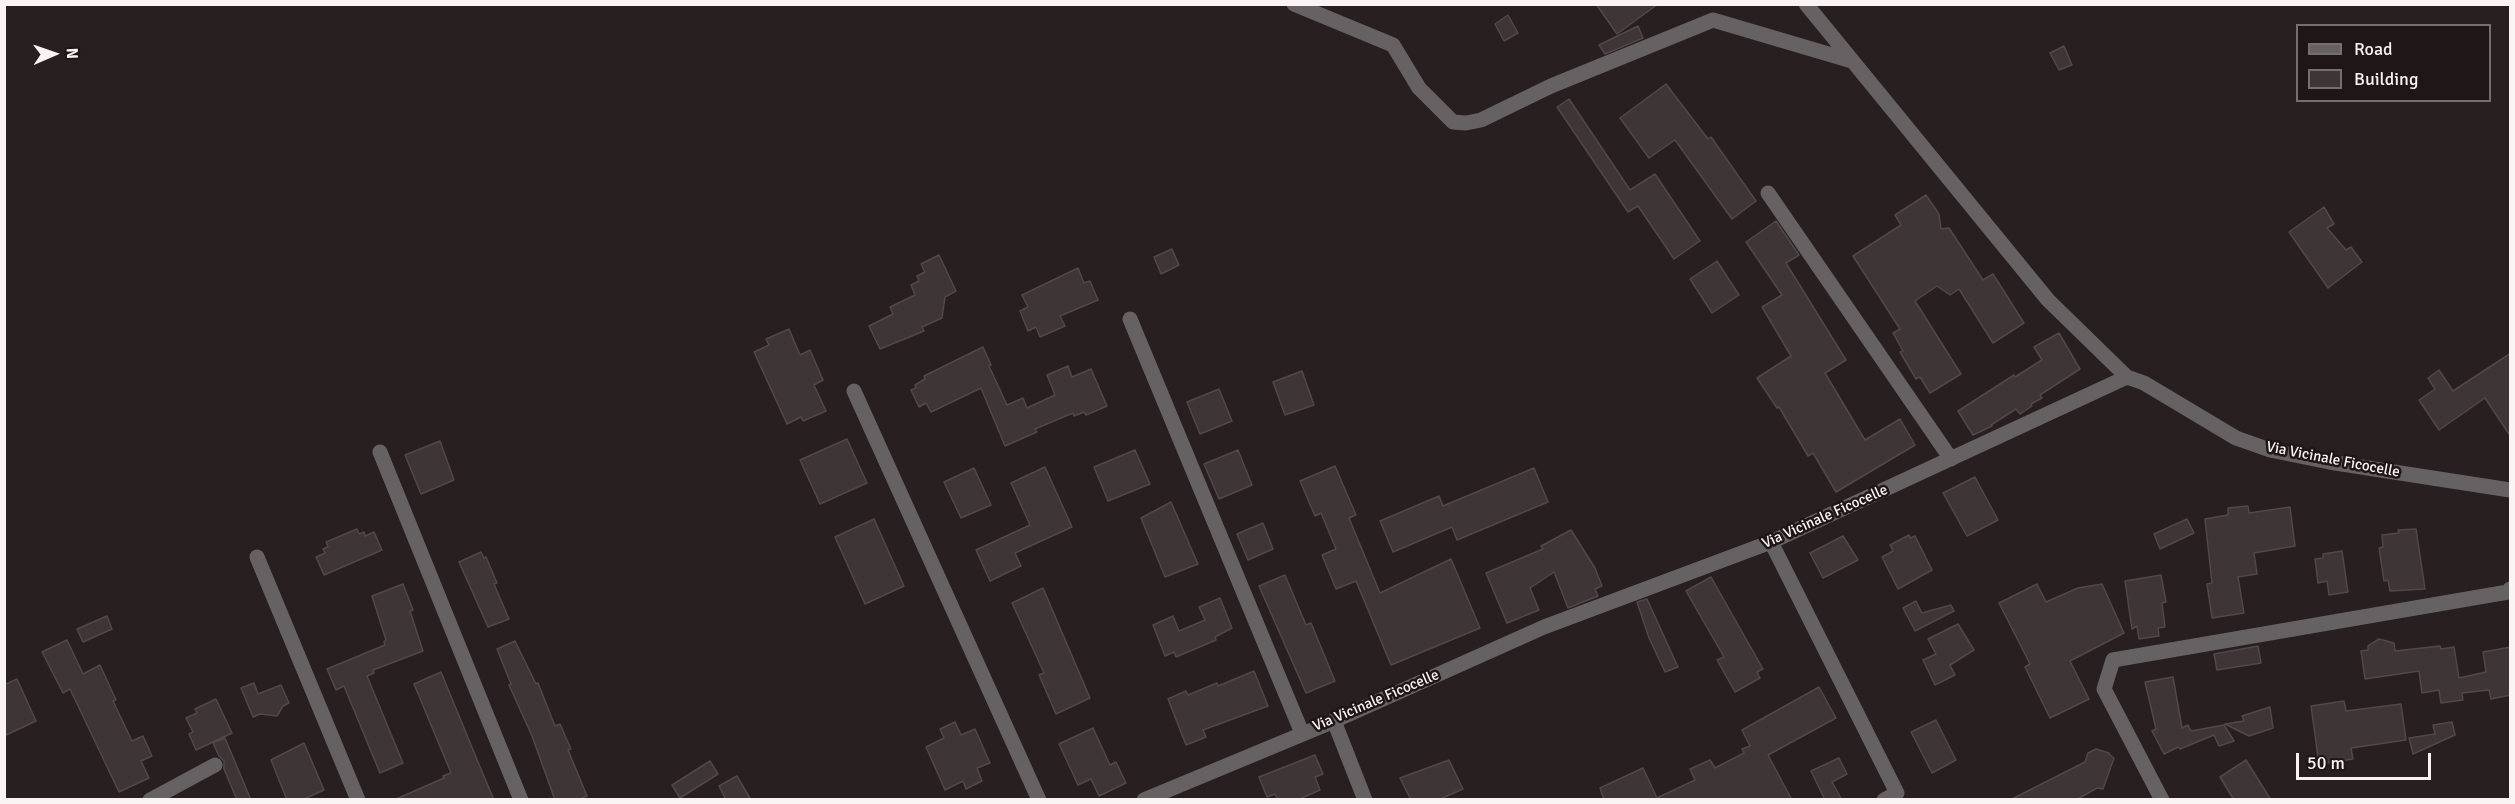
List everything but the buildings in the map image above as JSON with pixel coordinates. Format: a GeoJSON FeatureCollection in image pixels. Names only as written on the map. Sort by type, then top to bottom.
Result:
{"type":"FeatureCollection","features":[{"type":"Feature","properties":{"kind":"street"},"geometry":{"type":"LineString","coordinates":[[1294,4],[1394,45],[1419,88],[1453,122],[1466,123],[1481,120],[1551,86],[1713,20],[1852,61]]}},
{"type":"Feature","properties":{"kind":"street"},"geometry":{"type":"LineString","coordinates":[[1806,4],[2048,300],[2127,377]]}},
{"type":"Feature","properties":{"kind":"street"},"geometry":{"type":"LineString","coordinates":[[1768,193],[1951,459]]}},
{"type":"Feature","properties":{"kind":"street"},"geometry":{"type":"LineString","coordinates":[[1130,319],[1302,733]]}},
{"type":"Feature","properties":{"kind":"street","name":"Via Vicinale Ficocelle"},"geometry":{"type":"LineString","coordinates":[[1144,800],[1334,721],[1544,627],[1771,542],[2127,377],[2144,384],[2236,438],[2270,450],[2329,462],[2511,490]]}},
{"type":"Feature","properties":{"kind":"street"},"geometry":{"type":"LineString","coordinates":[[854,391],[1039,800]]}},
{"type":"Feature","properties":{"kind":"street"},"geometry":{"type":"LineString","coordinates":[[380,452],[521,800]]}},
{"type":"Feature","properties":{"kind":"street"},"geometry":{"type":"LineString","coordinates":[[1771,542],[1898,793],[1884,800]]}},
{"type":"Feature","properties":{"kind":"street"},"geometry":{"type":"LineString","coordinates":[[257,557],[358,800]]}},
{"type":"Feature","properties":{"kind":"street"},"geometry":{"type":"LineString","coordinates":[[2162,800],[2104,689],[2113,660],[2508,592],[2511,589]]}},
{"type":"Feature","properties":{"kind":"street"},"geometry":{"type":"LineString","coordinates":[[1334,721],[1365,800]]}},
{"type":"Feature","properties":{"kind":"street"},"geometry":{"type":"LineString","coordinates":[[150,800],[215,765]]}}]}
